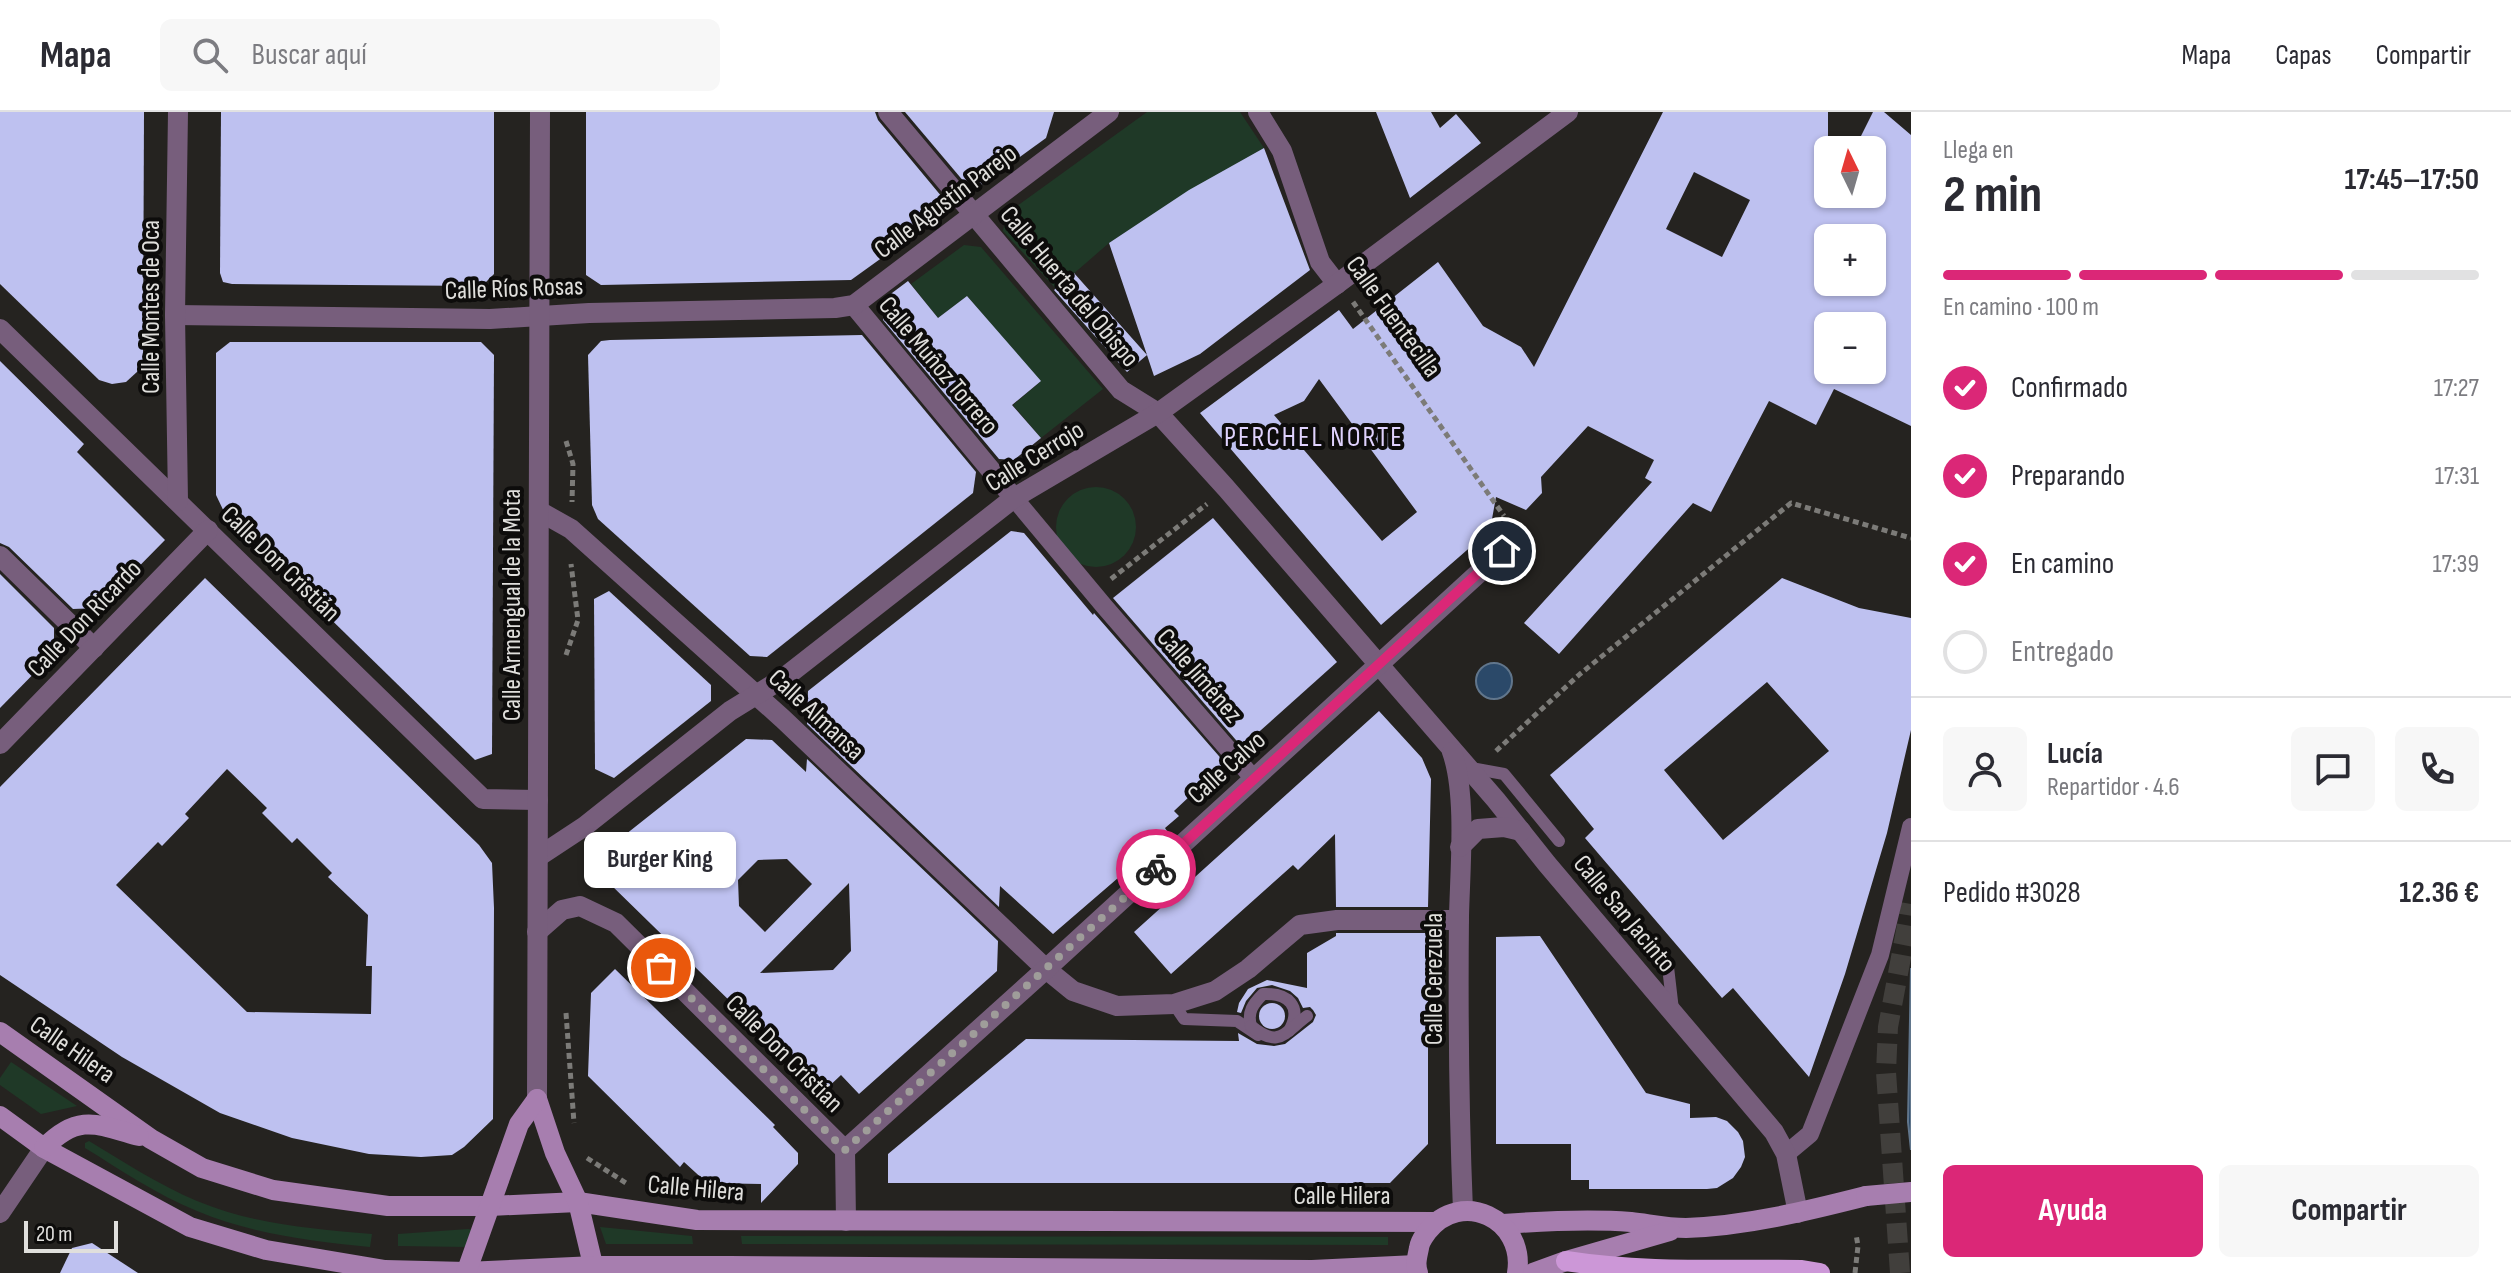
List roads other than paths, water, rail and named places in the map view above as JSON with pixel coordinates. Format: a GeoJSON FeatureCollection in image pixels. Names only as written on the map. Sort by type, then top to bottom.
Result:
{"type":"FeatureCollection","features":[{"type":"Feature","properties":{"kind":"main road","name":"Calle Hilera"},"geometry":{"type":"LineString","coordinates":[[0,1032],[151,1139],[202,1168],[273,1190],[388,1206],[578,1202],[697,1220],[1435,1222]]}},
{"type":"Feature","properties":{"kind":"main road"},"geometry":{"type":"LineString","coordinates":[[466,1272],[519,1124],[537,1099]]}},
{"type":"Feature","properties":{"kind":"main road","name":"Calle Armengual de la Mota"},"geometry":{"type":"LineString","coordinates":[[537,1099],[555,1153],[578,1202],[595,1269]]}},
{"type":"Feature","properties":{"kind":"main road"},"geometry":{"type":"LineString","coordinates":[[0,1116],[44,1148],[190,1227],[266,1250],[385,1270],[1417,1269],[1420,1241],[1435,1222],[1448,1214],[1463,1211],[1477,1212],[1503,1224],[1629,1222],[1682,1228]]}},
{"type":"Feature","properties":{"kind":"main road"},"geometry":{"type":"LineString","coordinates":[[44,1148],[61,1130],[93,1123],[151,1139]]}},
{"type":"Feature","properties":{"kind":"main road"},"geometry":{"type":"LineString","coordinates":[[1533,1273],[1682,1228],[1798,1213],[1866,1196],[1911,1192]]}},
{"type":"Feature","properties":{"kind":"main road"},"geometry":{"type":"LineString","coordinates":[[1503,1224],[1515,1240],[1519,1260],[1517,1273]]}},
{"type":"Feature","properties":{"kind":"main road"},"geometry":{"type":"LineString","coordinates":[[1566,1261],[1631,1268],[1802,1270],[1820,1273]]}},
{"type":"Feature","properties":{"kind":"street","name":"Calle Montes de Oca"},"geometry":{"type":"LineString","coordinates":[[178,112],[175,315],[178,501]]}},
{"type":"Feature","properties":{"kind":"street","name":"Calle Armengual de la Mota"},"geometry":{"type":"LineString","coordinates":[[537,1099],[540,112]]}},
{"type":"Feature","properties":{"kind":"street","name":"Calle Huerta del Obispo"},"geometry":{"type":"LineString","coordinates":[[888,112],[1121,390],[1158,413],[1378,665]]}},
{"type":"Feature","properties":{"kind":"street","name":"Calle Agustín Parejo"},"geometry":{"type":"LineString","coordinates":[[854,305],[973,213],[1085,120],[1109,112]]}},
{"type":"Feature","properties":{"kind":"street","name":"Calle Fuentecilla"},"geometry":{"type":"LineString","coordinates":[[1258,112],[1282,151],[1320,262],[1337,284]]}},
{"type":"Feature","properties":{"kind":"street","name":"Calle Cerrojo"},"geometry":{"type":"LineString","coordinates":[[538,857],[585,826],[730,711],[785,677],[1014,498],[1158,413],[1568,112]]}},
{"type":"Feature","properties":{"kind":"street","name":"Calle Ríos Rosas"},"geometry":{"type":"LineString","coordinates":[[175,315],[490,319],[854,305]]}},
{"type":"Feature","properties":{"kind":"street","name":"Calle Muñoz Torrero"},"geometry":{"type":"LineString","coordinates":[[854,305],[1014,498]]}},
{"type":"Feature","properties":{"kind":"street","name":"Calle Don Cristián"},"geometry":{"type":"LineString","coordinates":[[0,329],[483,799],[538,800]]}},
{"type":"Feature","properties":{"kind":"street","name":"Calle Jiménez"},"geometry":{"type":"LineString","coordinates":[[1014,498],[1254,779]]}},
{"type":"Feature","properties":{"kind":"street","name":"Calle Almansa"},"geometry":{"type":"LineString","coordinates":[[539,511],[571,529],[757,695],[1046,969],[1073,991],[1117,1006],[1174,1004],[1215,991],[1248,969],[1300,925],[1337,920],[1459,920]]}},
{"type":"Feature","properties":{"kind":"street","name":"Calle Don Ricardo"},"geometry":{"type":"LineString","coordinates":[[0,744],[208,530]]}},
{"type":"Feature","properties":{"kind":"street","name":"Calle Calvo"},"geometry":{"type":"LineString","coordinates":[[845,1150],[1518,537]]}},
{"type":"Feature","properties":{"kind":"street"},"geometry":{"type":"LineString","coordinates":[[0,556],[94,648]]}},
{"type":"Feature","properties":{"kind":"street","name":"Calle San Jacinto"},"geometry":{"type":"LineString","coordinates":[[1378,665],[1774,1132],[1786,1154],[1798,1213]]}},
{"type":"Feature","properties":{"kind":"street","name":"Calle Cerezuela"},"geometry":{"type":"LineString","coordinates":[[1451,748],[1457,765],[1460,847],[1463,1211]]}},
{"type":"Feature","properties":{"kind":"street"},"geometry":{"type":"LineString","coordinates":[[1460,847],[1478,829],[1504,827],[1521,831]]}},
{"type":"Feature","properties":{"kind":"street"},"geometry":{"type":"LineString","coordinates":[[1786,1154],[1810,1134],[1880,955],[1911,827]]}},
{"type":"Feature","properties":{"kind":"street","name":"Calle Don Cristian"},"geometry":{"type":"LineString","coordinates":[[537,932],[562,910],[580,906],[616,923],[845,1150]]}},
{"type":"Feature","properties":{"kind":"street"},"geometry":{"type":"LineString","coordinates":[[0,1213],[44,1148]]}},
{"type":"Feature","properties":{"kind":"street"},"geometry":{"type":"LineString","coordinates":[[845,1150],[846,1221]]}},
{"type":"Feature","properties":{"kind":"lane"},"geometry":{"type":"LineString","coordinates":[[1468,768],[1504,774],[1559,841]]}},
{"type":"Feature","properties":{"kind":"lane"},"geometry":{"type":"LineString","coordinates":[[1605,895],[1668,967],[1674,1013]]}},
{"type":"Feature","properties":{"kind":"lane"},"geometry":{"type":"LineString","coordinates":[[1174,1004],[1184,1019],[1237,1021],[1251,1033],[1264,1038],[1276,1039],[1285,1036],[1292,1028],[1295,1015],[1292,1003],[1280,993],[1263,994],[1253,1004],[1249,1018],[1251,1026],[1265,1038],[1277,1038],[1286,1035],[1307,1016]]}},
{"type":"Feature","properties":{"kind":"water"},"geometry":{"type":"Polygon","coordinates":[[[1494,663],[1506,669],[1512,681],[1506,693],[1494,699],[1482,693],[1476,681],[1482,669],[1494,663]]]}},
{"type":"Feature","properties":{"kind":"water"},"geometry":{"type":"Polygon","coordinates":[[[1911,968],[1911,1150],[1908,1122],[1911,968]]]}},
{"type":"Feature","properties":{"kind":"tunnel"},"geometry":{"type":"LineString","coordinates":[[1900,1273],[1886,1072],[1888,1027],[1911,904]]}},
{"type":"Feature","properties":{"kind":"place","name":"Burger King"},"geometry":{"type":"Point","coordinates":[661,968]}},
{"type":"Feature","properties":{"kind":"district","name":"PERCHEL NORTE"},"geometry":{"type":"Point","coordinates":[1314,437]}}]}
